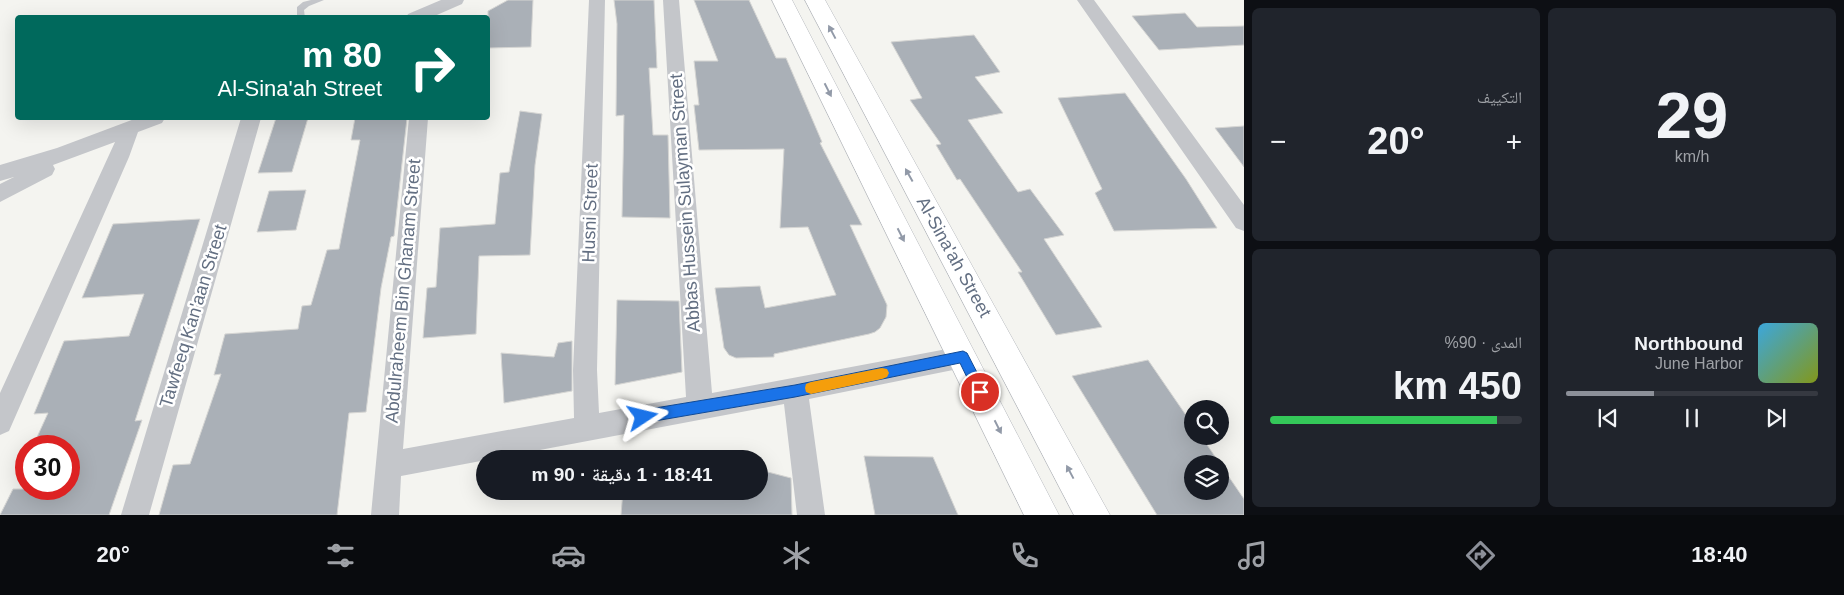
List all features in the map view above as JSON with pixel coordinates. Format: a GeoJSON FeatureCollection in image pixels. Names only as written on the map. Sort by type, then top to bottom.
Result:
{"type":"FeatureCollection","features":[{"type":"Feature","properties":{"kind":"main road","name":"Al-Sina'ah Street"},"geometry":{"type":"LineString","coordinates":[[782,0],[1042,515]]}},
{"type":"Feature","properties":{"kind":"main road","name":"Al-Sina'ah Street"},"geometry":{"type":"LineString","coordinates":[[815,0],[1093,515]]}},
{"type":"Feature","properties":{"kind":"street"},"geometry":{"type":"LineString","coordinates":[[425,15],[456,0]]}},
{"type":"Feature","properties":{"kind":"street","name":"Husni Street"},"geometry":{"type":"LineString","coordinates":[[586,426],[585,370],[597,0]]}},
{"type":"Feature","properties":{"kind":"street","name":"Abbas Hussein Sulayman Street"},"geometry":{"type":"LineString","coordinates":[[671,0],[700,407]]}},
{"type":"Feature","properties":{"kind":"street"},"geometry":{"type":"LineString","coordinates":[[1085,0],[1244,222]]}},
{"type":"Feature","properties":{"kind":"street"},"geometry":{"type":"LineString","coordinates":[[0,173],[86,145],[149,120]]}},
{"type":"Feature","properties":{"kind":"street","name":"Tawfeeq Kan'aan Street"},"geometry":{"type":"LineString","coordinates":[[135,515],[250,120]]}},
{"type":"Feature","properties":{"kind":"street","name":"Abdulraheem Bin Ghanam Street"},"geometry":{"type":"LineString","coordinates":[[385,515],[418,120]]}},
{"type":"Feature","properties":{"kind":"street"},"geometry":{"type":"LineString","coordinates":[[0,422],[120,157],[130,127]]}},
{"type":"Feature","properties":{"kind":"street"},"geometry":{"type":"LineString","coordinates":[[0,194],[65,159],[86,145]]}},
{"type":"Feature","properties":{"kind":"street"},"geometry":{"type":"LineString","coordinates":[[388,465],[586,426],[795,391],[963,357]]}},
{"type":"Feature","properties":{"kind":"street"},"geometry":{"type":"LineString","coordinates":[[795,391],[811,515]]}},
{"type":"Feature","properties":{"kind":"lane"},"geometry":{"type":"LineString","coordinates":[[301,15],[300,9],[302,6],[320,0]]}},
{"type":"Feature","properties":{"kind":"building"},"geometry":{"type":"Polygon","coordinates":[[[508,0],[533,0],[531,47],[490,48],[490,15],[488,15],[488,11],[508,0]]]}},
{"type":"Feature","properties":{"kind":"building"},"geometry":{"type":"Polygon","coordinates":[[[614,0],[654,0],[657,68],[649,68],[653,135],[668,135],[670,218],[622,217],[624,115],[616,116],[617,24],[614,0]]]}},
{"type":"Feature","properties":{"kind":"building"},"geometry":{"type":"Polygon","coordinates":[[[694,0],[749,0],[776,58],[786,58],[822,142],[820,143],[862,225],[850,225],[887,305],[886,317],[880,328],[875,332],[774,354],[774,357],[736,358],[729,355],[724,348],[715,288],[760,286],[765,308],[836,295],[808,227],[780,228],[784,149],[699,150],[694,105],[699,105],[694,61],[718,61],[694,0]]]}},
{"type":"Feature","properties":{"kind":"building"},"geometry":{"type":"Polygon","coordinates":[[[1185,13],[1197,27],[1244,26],[1244,45],[1159,50],[1132,16],[1185,13]]]}},
{"type":"Feature","properties":{"kind":"building"},"geometry":{"type":"Polygon","coordinates":[[[974,35],[1000,72],[975,77],[1003,113],[968,120],[1018,192],[1030,189],[1064,235],[1044,239],[1102,327],[1056,335],[1018,272],[1022,272],[960,179],[957,180],[936,145],[941,144],[910,100],[922,98],[891,42],[974,35]]]}},
{"type":"Feature","properties":{"kind":"building"},"geometry":{"type":"Polygon","coordinates":[[[1125,93],[1186,179],[1217,228],[1114,231],[1095,193],[1102,189],[1058,98],[1125,93]]]}},
{"type":"Feature","properties":{"kind":"building"},"geometry":{"type":"Polygon","coordinates":[[[520,111],[542,114],[535,165],[530,255],[479,256],[476,334],[423,338],[427,288],[436,287],[440,228],[495,224],[500,173],[509,172],[520,111]]]}},
{"type":"Feature","properties":{"kind":"building"},"geometry":{"type":"Polygon","coordinates":[[[275,120],[307,120],[292,172],[258,173],[275,120]]]}},
{"type":"Feature","properties":{"kind":"building"},"geometry":{"type":"Polygon","coordinates":[[[355,120],[407,120],[394,236],[391,237],[381,288],[366,412],[349,413],[337,515],[159,515],[173,465],[190,464],[221,374],[214,375],[225,334],[298,329],[302,306],[311,305],[327,250],[339,249],[360,140],[351,140],[355,120]]]}},
{"type":"Feature","properties":{"kind":"building"},"geometry":{"type":"Polygon","coordinates":[[[1244,126],[1244,167],[1215,128],[1244,126]]]}},
{"type":"Feature","properties":{"kind":"building"},"geometry":{"type":"Polygon","coordinates":[[[306,190],[296,230],[257,232],[269,191],[306,190]]]}},
{"type":"Feature","properties":{"kind":"building"},"geometry":{"type":"Polygon","coordinates":[[[200,219],[135,421],[142,420],[109,515],[0,515],[13,489],[15,489],[15,500],[80,500],[80,435],[38,435],[48,413],[34,414],[64,341],[129,336],[144,294],[82,298],[113,224],[200,219]]]}},
{"type":"Feature","properties":{"kind":"building"},"geometry":{"type":"Polygon","coordinates":[[[617,300],[679,301],[682,372],[615,385],[617,300]]]}},
{"type":"Feature","properties":{"kind":"building"},"geometry":{"type":"Polygon","coordinates":[[[572,341],[572,391],[504,403],[501,353],[554,357],[558,343],[572,341]]]}},
{"type":"Feature","properties":{"kind":"building"},"geometry":{"type":"Polygon","coordinates":[[[1148,360],[1184,412],[1184,445],[1207,445],[1214,455],[1184,455],[1184,500],[1229,500],[1229,477],[1244,499],[1244,515],[1157,515],[1072,376],[1148,360]]]}},
{"type":"Feature","properties":{"kind":"building"},"geometry":{"type":"Polygon","coordinates":[[[864,456],[933,457],[958,515],[875,515],[864,456]]]}},
{"type":"Feature","properties":{"kind":"building"},"geometry":{"type":"Polygon","coordinates":[[[768,472],[791,478],[792,515],[621,515],[622,500],[768,500],[768,472]]]}},
{"type":"Feature","properties":{"kind":"slow traffic"},"geometry":{"type":"LineString","coordinates":[[811,388],[882,373]]}},
{"type":"Feature","properties":{"kind":"route"},"geometry":{"type":"LineString","coordinates":[[643,417],[795,391],[963,357],[980,392]]}}]}
